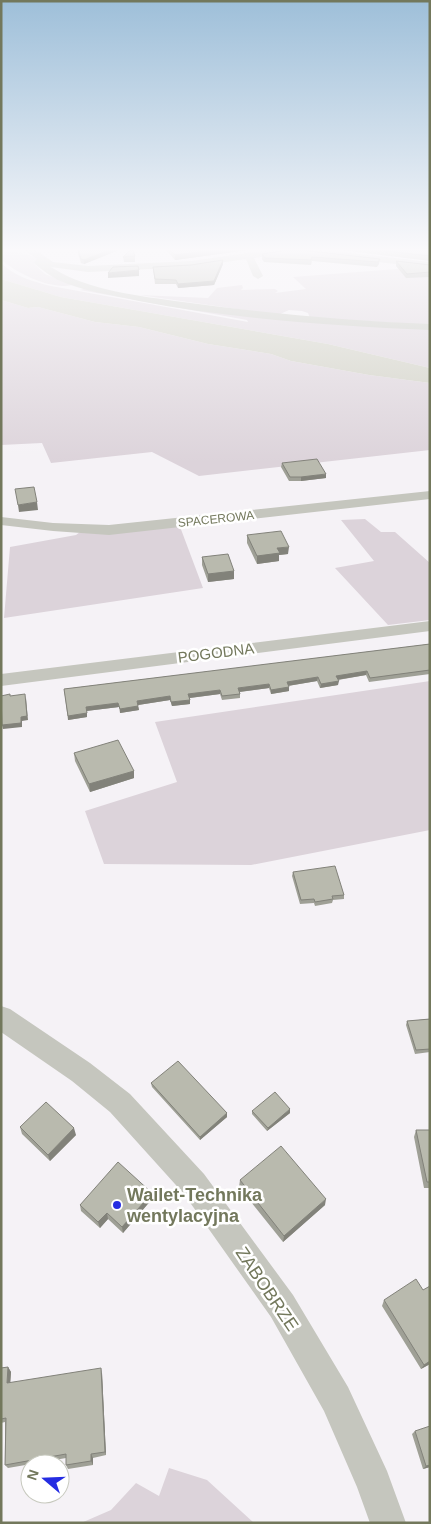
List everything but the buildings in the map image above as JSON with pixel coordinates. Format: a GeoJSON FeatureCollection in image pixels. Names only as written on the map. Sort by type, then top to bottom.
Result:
{"type":"FeatureCollection","features":[{"type":"Feature","properties":{"kind":"street"},"geometry":{"type":"LineString","coordinates":[[328,321],[430,327]]}},
{"type":"Feature","properties":{"kind":"street","name":"SPACEROWA"},"geometry":{"type":"LineString","coordinates":[[1,521],[53,527],[109,530],[430,495]]}},
{"type":"Feature","properties":{"kind":"street","name":"POGODNA"},"geometry":{"type":"LineString","coordinates":[[1,680],[430,626]]}},
{"type":"Feature","properties":{"kind":"street","name":"ZABOBRZE"},"geometry":{"type":"LineString","coordinates":[[1,1017],[81,1072],[120,1103],[194,1184],[282,1306],[326,1382],[374,1484],[388,1523]]}},
{"type":"Feature","properties":{"kind":"shaded area"},"geometry":{"type":"Polygon","coordinates":[[[1,321],[92,321],[139,327],[208,344],[271,354],[291,361],[369,375],[430,383],[430,450],[199,476],[152,452],[51,463],[42,443],[1,445],[1,321]]]}},
{"type":"Feature","properties":{"kind":"shaded area"},"geometry":{"type":"Polygon","coordinates":[[[92,321],[198,321],[328,344],[430,368],[430,383],[369,375],[291,361],[271,354],[208,344],[139,327],[92,321]]]}},
{"type":"Feature","properties":{"kind":"shaded area"},"geometry":{"type":"Polygon","coordinates":[[[198,321],[334,321],[430,327],[430,368],[328,344],[198,321]]]}},
{"type":"Feature","properties":{"kind":"shaded area"},"geometry":{"type":"Polygon","coordinates":[[[363,321],[430,321],[430,325],[363,321]]]}},
{"type":"Feature","properties":{"kind":"shaded area"},"geometry":{"type":"Polygon","coordinates":[[[365,519],[381,532],[395,532],[430,563],[430,620],[388,625],[335,568],[374,561],[341,520],[365,519]]]}},
{"type":"Feature","properties":{"kind":"shaded area"},"geometry":{"type":"Polygon","coordinates":[[[179,524],[203,588],[4,618],[10,547],[76,535],[84,529],[179,524]]]}},
{"type":"Feature","properties":{"kind":"shaded area"},"geometry":{"type":"Polygon","coordinates":[[[430,681],[430,830],[251,865],[104,864],[85,811],[177,782],[155,722],[430,681]]]}},
{"type":"Feature","properties":{"kind":"shaded area"},"geometry":{"type":"Polygon","coordinates":[[[169,1468],[207,1480],[254,1523],[81,1523],[111,1510],[136,1483],[159,1496],[169,1468]]]}},
{"type":"Feature","properties":{"kind":"place","name":"Wailet-Technika wentylacyjna"},"geometry":{"type":"Point","coordinates":[117,1205]}}]}
